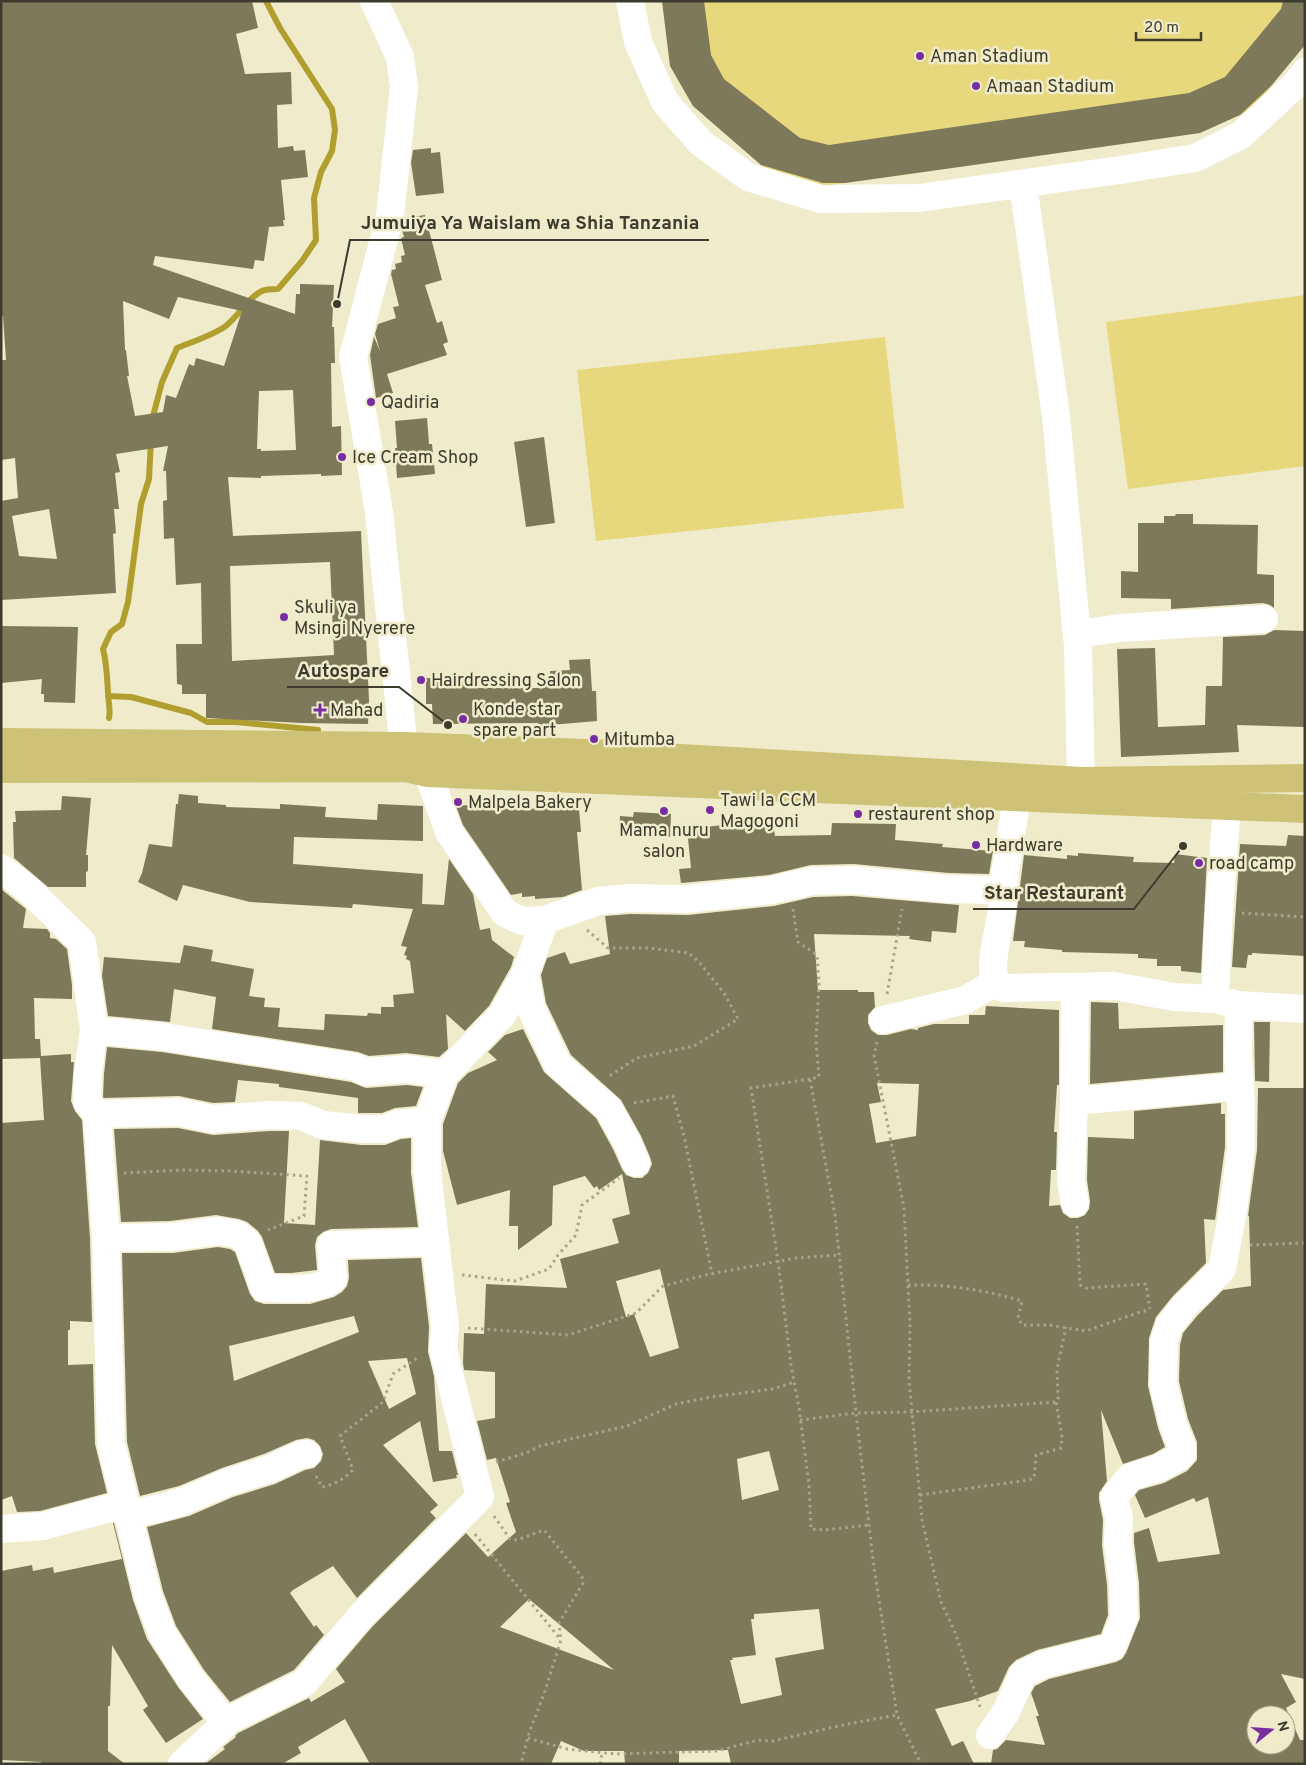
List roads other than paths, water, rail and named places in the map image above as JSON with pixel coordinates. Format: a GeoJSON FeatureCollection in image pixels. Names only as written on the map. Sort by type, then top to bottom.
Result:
{"type":"FeatureCollection","features":[{"type":"Feature","properties":{"kind":"main road"},"geometry":{"type":"LineString","coordinates":[[1,742],[413,762],[1017,797],[1305,809]]}},
{"type":"Feature","properties":{"kind":"main road"},"geometry":{"type":"LineString","coordinates":[[1,769],[413,762],[610,754],[1082,781],[1305,778]]}},
{"type":"Feature","properties":{"kind":"street"},"geometry":{"type":"LineString","coordinates":[[374,1],[400,57],[404,87],[390,216],[353,357],[379,512],[413,762],[448,832],[505,913],[522,921],[556,916],[598,900],[629,898],[686,899],[772,890],[811,881],[853,880],[948,889],[997,890],[1002,893]]}},
{"type":"Feature","properties":{"kind":"street"},"geometry":{"type":"LineString","coordinates":[[630,1],[638,42],[665,102],[701,143],[748,177],[821,199],[920,198],[1195,158],[1241,135],[1295,85],[1305,72]]}},
{"type":"Feature","properties":{"kind":"street"},"geometry":{"type":"LineString","coordinates":[[1023,184],[1056,416],[1077,634],[1082,781]]}},
{"type":"Feature","properties":{"kind":"street"},"geometry":{"type":"LineString","coordinates":[[1077,634],[1120,628],[1264,619]]}},
{"type":"Feature","properties":{"kind":"street"},"geometry":{"type":"LineString","coordinates":[[1017,797],[1002,893],[1004,900],[994,961],[996,982],[1003,988],[1114,986],[1174,997],[1305,1009]]}},
{"type":"Feature","properties":{"kind":"street"},"geometry":{"type":"LineString","coordinates":[[990,1735],[1006,1712],[1023,1674],[1044,1664],[1112,1647],[1124,1618],[1123,1584],[1118,1543],[1119,1518],[1114,1497],[1130,1477],[1159,1468],[1182,1454],[1182,1448],[1173,1424],[1163,1383],[1164,1342],[1169,1326],[1185,1305],[1222,1268],[1233,1211],[1240,1148],[1238,1057],[1227,1002],[1219,911],[1227,806]]}},
{"type":"Feature","properties":{"kind":"street"},"geometry":{"type":"LineString","coordinates":[[1,868],[31,892],[82,942],[94,1030],[88,1073],[87,1102],[97,1114],[106,1238],[111,1444],[148,1596],[162,1633],[191,1679],[226,1723]]}},
{"type":"Feature","properties":{"kind":"street"},"geometry":{"type":"LineString","coordinates":[[187,1762],[226,1723],[304,1683],[361,1616],[480,1498],[443,1349],[445,1333],[427,1171],[427,1121],[446,1074],[502,1016],[556,916]]}},
{"type":"Feature","properties":{"kind":"street"},"geometry":{"type":"LineString","coordinates":[[525,974],[531,1008],[558,1065],[610,1111],[636,1163]]}},
{"type":"Feature","properties":{"kind":"street"},"geometry":{"type":"LineString","coordinates":[[883,1020],[965,1000],[996,982]]}},
{"type":"Feature","properties":{"kind":"street"},"geometry":{"type":"LineString","coordinates":[[1075,987],[1071,1181],[1075,1203]]}},
{"type":"Feature","properties":{"kind":"street"},"geometry":{"type":"LineString","coordinates":[[94,1030],[164,1037],[274,1054],[356,1067],[365,1072],[407,1069],[446,1074]]}},
{"type":"Feature","properties":{"kind":"street"},"geometry":{"type":"LineString","coordinates":[[1074,1101],[1240,1086]]}},
{"type":"Feature","properties":{"kind":"street"},"geometry":{"type":"LineString","coordinates":[[97,1114],[179,1112],[212,1119],[270,1115],[301,1116],[323,1125],[363,1129],[385,1129],[397,1124],[427,1121]]}},
{"type":"Feature","properties":{"kind":"street"},"geometry":{"type":"LineString","coordinates":[[106,1238],[171,1237],[218,1232],[237,1234],[248,1244],[264,1288],[306,1288],[327,1284],[333,1279],[331,1245],[435,1242]]}},
{"type":"Feature","properties":{"kind":"street"},"geometry":{"type":"LineString","coordinates":[[1,1529],[43,1526],[126,1509],[164,1507],[228,1482],[270,1469],[302,1454],[307,1454]]}},
{"type":"Feature","properties":{"kind":"waterway"},"geometry":{"type":"LineString","coordinates":[[152,420],[162,382],[177,348],[223,328],[252,298],[262,291],[278,289],[302,261],[316,240],[314,198],[321,172],[332,151],[335,130],[332,109],[280,28],[266,1]]}},
{"type":"Feature","properties":{"kind":"waterway"},"geometry":{"type":"LineString","coordinates":[[109,718],[107,671],[103,649],[111,632],[122,624],[128,602],[141,504],[149,479],[151,440]]}},
{"type":"Feature","properties":{"kind":"waterway"},"geometry":{"type":"LineString","coordinates":[[108,696],[131,697],[191,713],[207,722],[236,722],[318,730]]}},
{"type":"Feature","properties":{"kind":"place","name":"Aman Stadium"},"geometry":{"type":"Point","coordinates":[920,56]}},
{"type":"Feature","properties":{"kind":"place","name":"Amaan Stadium"},"geometry":{"type":"Point","coordinates":[976,86]}},
{"type":"Feature","properties":{"kind":"place","name":"Jumuiya Ya Waislam wa Shia Tanzania"},"geometry":{"type":"Point","coordinates":[337,304]}},
{"type":"Feature","properties":{"kind":"place","name":"Qadiria"},"geometry":{"type":"Point","coordinates":[371,402]}},
{"type":"Feature","properties":{"kind":"place","name":"Ice Cream Shop"},"geometry":{"type":"Point","coordinates":[342,457]}},
{"type":"Feature","properties":{"kind":"place","name":"Skuli ya Msingi Nyerere"},"geometry":{"type":"Point","coordinates":[284,617]}},
{"type":"Feature","properties":{"kind":"place","name":"Hairdressing Salon"},"geometry":{"type":"Point","coordinates":[421,680]}},
{"type":"Feature","properties":{"kind":"place","name":"Mahad"},"geometry":{"type":"Point","coordinates":[320,710]}},
{"type":"Feature","properties":{"kind":"place","name":"Konde star spare part"},"geometry":{"type":"Point","coordinates":[463,719]}},
{"type":"Feature","properties":{"kind":"place","name":"Autospare"},"geometry":{"type":"Point","coordinates":[448,725]}},
{"type":"Feature","properties":{"kind":"place","name":"Mitumba"},"geometry":{"type":"Point","coordinates":[594,739]}},
{"type":"Feature","properties":{"kind":"place","name":"Malpela Bakery"},"geometry":{"type":"Point","coordinates":[458,802]}},
{"type":"Feature","properties":{"kind":"place","name":"Tawi la CCM Magogoni"},"geometry":{"type":"Point","coordinates":[710,810]}},
{"type":"Feature","properties":{"kind":"place","name":"Mama nuru salon"},"geometry":{"type":"Point","coordinates":[664,811]}},
{"type":"Feature","properties":{"kind":"place","name":"restaurent shop"},"geometry":{"type":"Point","coordinates":[858,814]}},
{"type":"Feature","properties":{"kind":"place","name":"Hardware"},"geometry":{"type":"Point","coordinates":[976,845]}},
{"type":"Feature","properties":{"kind":"place","name":"Star Restaurant"},"geometry":{"type":"Point","coordinates":[1183,846]}},
{"type":"Feature","properties":{"kind":"place","name":"road camp"},"geometry":{"type":"Point","coordinates":[1199,863]}}]}
